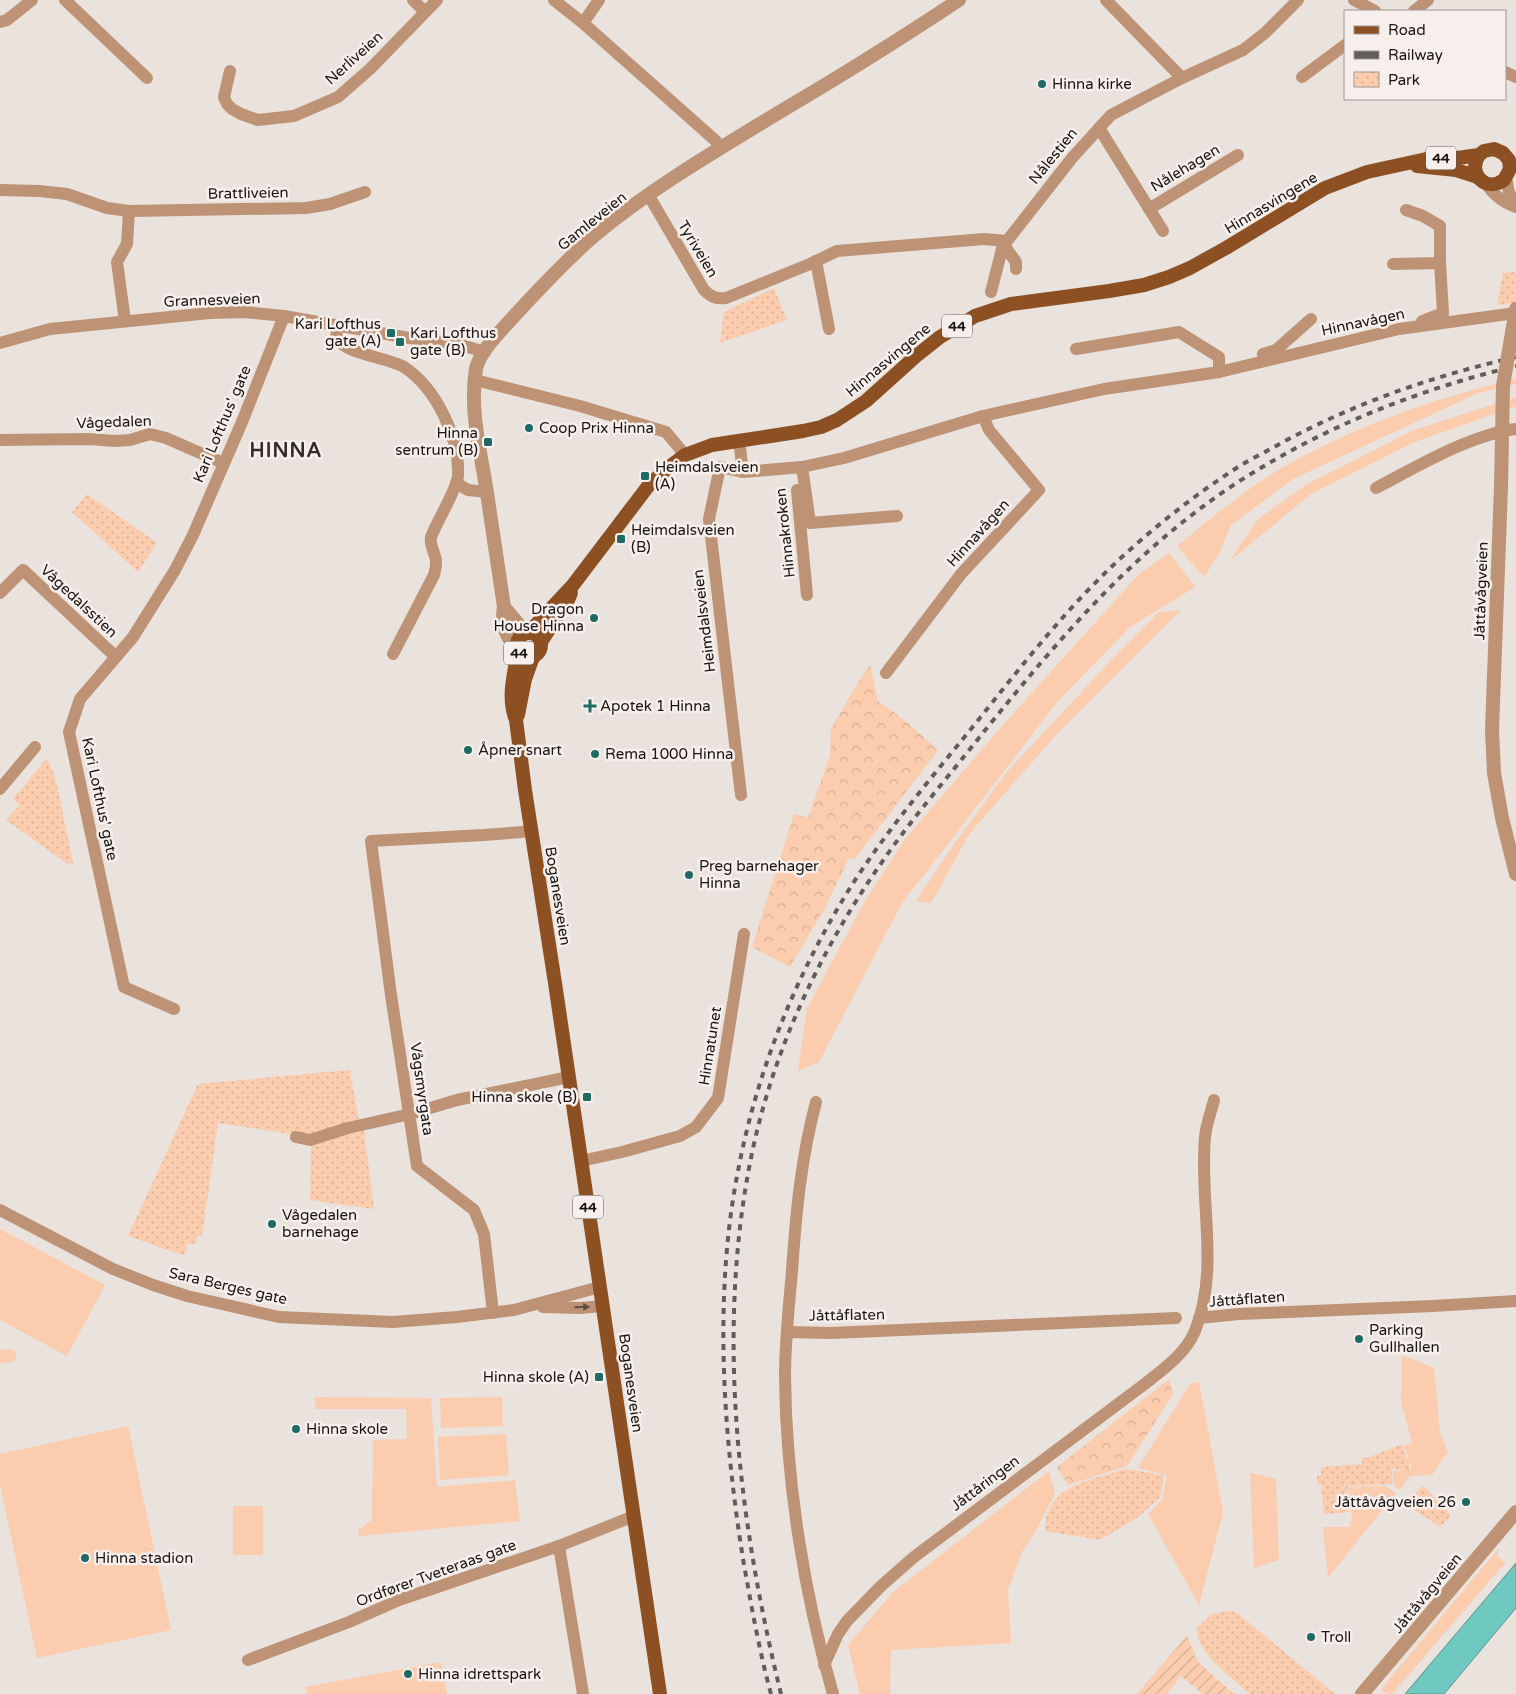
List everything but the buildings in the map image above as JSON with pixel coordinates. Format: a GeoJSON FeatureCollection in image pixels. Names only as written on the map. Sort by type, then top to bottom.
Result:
{"type":"FeatureCollection","features":[{"type":"Feature","properties":{"kind":"main road","name":"44"},"geometry":{"type":"LineString","coordinates":[[1482,180],[1475,167],[1479,154],[1489,149],[1500,151],[1516,149]]}},
{"type":"Feature","properties":{"kind":"main road"},"geometry":{"type":"LineString","coordinates":[[1482,180],[1497,184],[1511,171],[1507,157],[1500,151]]}},
{"type":"Feature","properties":{"kind":"main road","name":"Hinnasvingene"},"geometry":{"type":"LineString","coordinates":[[527,633],[573,585],[649,484],[685,455],[712,445],[802,431],[821,427],[837,420],[866,402],[916,356],[940,337],[975,316],[1011,304],[1110,291],[1144,285],[1170,277],[1226,248],[1325,188],[1367,172],[1431,158],[1456,158],[1479,154]]}},
{"type":"Feature","properties":{"kind":"main road","name":"Hinnasvingene"},"geometry":{"type":"LineString","coordinates":[[1404,164],[1456,170],[1482,180]]}},
{"type":"Feature","properties":{"kind":"main road","name":"Hinnasvingene"},"geometry":{"type":"LineString","coordinates":[[541,642],[568,600],[573,585]]}},
{"type":"Feature","properties":{"kind":"main road","name":"44"},"geometry":{"type":"LineString","coordinates":[[527,633],[536,635],[541,642],[540,650],[534,657],[524,657],[517,649],[518,638],[527,633]]}},
{"type":"Feature","properties":{"kind":"main road","name":"Boganesveien"},"geometry":{"type":"LineString","coordinates":[[517,649],[511,697],[512,710],[516,720],[660,1694]]}},
{"type":"Feature","properties":{"kind":"main road","name":"Boganesveien"},"geometry":{"type":"LineString","coordinates":[[516,720],[520,710],[525,679],[534,657]]}},
{"type":"Feature","properties":{"kind":"street"},"geometry":{"type":"LineString","coordinates":[[0,22],[7,20],[32,0]]}},
{"type":"Feature","properties":{"kind":"street"},"geometry":{"type":"LineString","coordinates":[[65,0],[147,78]]}},
{"type":"Feature","properties":{"kind":"street"},"geometry":{"type":"LineString","coordinates":[[413,0],[425,12]]}},
{"type":"Feature","properties":{"kind":"street","name":"Nerliveien"},"geometry":{"type":"LineString","coordinates":[[230,71],[224,97],[232,109],[258,120],[294,116],[338,97],[370,70],[437,0]]}},
{"type":"Feature","properties":{"kind":"street"},"geometry":{"type":"LineString","coordinates":[[554,0],[583,23],[716,141],[718,149]]}},
{"type":"Feature","properties":{"kind":"street"},"geometry":{"type":"LineString","coordinates":[[583,23],[600,0]]}},
{"type":"Feature","properties":{"kind":"street","name":"Gamleveien"},"geometry":{"type":"LineString","coordinates":[[517,649],[505,632],[502,618],[504,607],[476,433],[475,380],[479,361],[495,337],[552,276],[595,235],[718,149],[868,60],[959,0]]}},
{"type":"Feature","properties":{"kind":"street"},"geometry":{"type":"LineString","coordinates":[[1106,0],[1182,78]]}},
{"type":"Feature","properties":{"kind":"street","name":"Nålestien"},"geometry":{"type":"LineString","coordinates":[[991,292],[1002,249],[1006,243],[1072,158],[1111,115],[1133,109],[1182,78],[1244,50],[1265,33],[1298,0]]}},
{"type":"Feature","properties":{"kind":"street"},"geometry":{"type":"LineString","coordinates":[[1354,0],[1373,10]]}},
{"type":"Feature","properties":{"kind":"street"},"geometry":{"type":"LineString","coordinates":[[1415,10],[1428,0]]}},
{"type":"Feature","properties":{"kind":"street"},"geometry":{"type":"LineString","coordinates":[[1302,77],[1344,46]]}},
{"type":"Feature","properties":{"kind":"street","name":"Nålehagen"},"geometry":{"type":"LineString","coordinates":[[1099,128],[1163,231]]}},
{"type":"Feature","properties":{"kind":"street","name":"Nålehagen"},"geometry":{"type":"LineString","coordinates":[[1149,209],[1238,156]]}},
{"type":"Feature","properties":{"kind":"street"},"geometry":{"type":"LineString","coordinates":[[1511,171],[1508,188],[1516,203]]}},
{"type":"Feature","properties":{"kind":"street"},"geometry":{"type":"LineString","coordinates":[[1482,180],[1499,199],[1516,207]]}},
{"type":"Feature","properties":{"kind":"street","name":"Brattliveien"},"geometry":{"type":"LineString","coordinates":[[0,190],[67,194],[107,208],[129,211],[306,208],[330,204],[365,192]]}},
{"type":"Feature","properties":{"kind":"street","name":"Tyriveien"},"geometry":{"type":"LineString","coordinates":[[649,196],[704,290],[718,302],[837,251],[984,239],[1006,243]]}},
{"type":"Feature","properties":{"kind":"street"},"geometry":{"type":"LineString","coordinates":[[1398,330],[1443,313],[1440,226],[1423,216],[1406,210]]}},
{"type":"Feature","properties":{"kind":"street"},"geometry":{"type":"LineString","coordinates":[[124,321],[117,262],[127,244],[129,211]]}},
{"type":"Feature","properties":{"kind":"street"},"geometry":{"type":"LineString","coordinates":[[1006,243],[1016,262],[1016,269]]}},
{"type":"Feature","properties":{"kind":"street"},"geometry":{"type":"LineString","coordinates":[[816,261],[829,330]]}},
{"type":"Feature","properties":{"kind":"street"},"geometry":{"type":"LineString","coordinates":[[1393,264],[1440,263]]}},
{"type":"Feature","properties":{"kind":"street","name":"Hinnavågen"},"geometry":{"type":"LineString","coordinates":[[743,472],[798,467],[844,458],[983,416],[1104,389],[1219,372],[1398,330],[1516,311]]}},
{"type":"Feature","properties":{"kind":"street","name":"Jåttåvågveien"},"geometry":{"type":"LineString","coordinates":[[1516,311],[1503,386],[1492,730],[1496,782],[1502,818],[1516,874]]}},
{"type":"Feature","properties":{"kind":"street","name":"Grannesveien"},"geometry":{"type":"LineString","coordinates":[[0,343],[50,328],[227,312],[284,316],[409,338],[458,344],[485,352]]}},
{"type":"Feature","properties":{"kind":"street","name":"Kari Lofthus' gate"},"geometry":{"type":"LineString","coordinates":[[174,1009],[124,987],[70,732],[80,699],[133,637],[175,570],[193,535],[284,316]]}},
{"type":"Feature","properties":{"kind":"street"},"geometry":{"type":"LineString","coordinates":[[1219,372],[1228,364],[1276,350],[1311,319]]}},
{"type":"Feature","properties":{"kind":"street"},"geometry":{"type":"LineString","coordinates":[[336,325],[336,335],[342,344],[403,367],[419,379],[429,392],[450,429],[457,460],[458,478],[430,539],[437,562],[434,575],[393,654]]}},
{"type":"Feature","properties":{"kind":"street"},"geometry":{"type":"LineString","coordinates":[[1076,349],[1178,332],[1219,357],[1219,372]]}},
{"type":"Feature","properties":{"kind":"street"},"geometry":{"type":"LineString","coordinates":[[475,380],[580,406],[666,432],[685,455]]}},
{"type":"Feature","properties":{"kind":"street","name":"Hinnavågen"},"geometry":{"type":"LineString","coordinates":[[886,673],[961,574],[1039,490],[988,430],[983,416]]}},
{"type":"Feature","properties":{"kind":"street"},"geometry":{"type":"LineString","coordinates":[[1376,488],[1463,445],[1486,436],[1516,429]]}},
{"type":"Feature","properties":{"kind":"street","name":"Vågedalen"},"geometry":{"type":"LineString","coordinates":[[0,440],[89,439],[115,441],[130,440],[150,434],[166,438],[223,463]]}},
{"type":"Feature","properties":{"kind":"street"},"geometry":{"type":"LineString","coordinates":[[739,440],[743,472]]}},
{"type":"Feature","properties":{"kind":"street","name":"Heimdalsveien"},"geometry":{"type":"LineString","coordinates":[[741,795],[709,519],[720,467],[743,472]]}},
{"type":"Feature","properties":{"kind":"street","name":"Hinnakroken"},"geometry":{"type":"LineString","coordinates":[[798,467],[810,523],[897,516]]}},
{"type":"Feature","properties":{"kind":"street","name":"Hinnakroken"},"geometry":{"type":"LineString","coordinates":[[798,467],[807,595]]}},
{"type":"Feature","properties":{"kind":"street"},"geometry":{"type":"LineString","coordinates":[[456,483],[468,490],[487,492]]}},
{"type":"Feature","properties":{"kind":"street","name":"Vågedalsstien"},"geometry":{"type":"LineString","coordinates":[[0,593],[22,570],[116,657]]}},
{"type":"Feature","properties":{"kind":"street"},"geometry":{"type":"LineString","coordinates":[[504,607],[527,633]]}},
{"type":"Feature","properties":{"kind":"street"},"geometry":{"type":"LineString","coordinates":[[0,789],[35,747]]}},
{"type":"Feature","properties":{"kind":"street","name":"Vågsmyrgata"},"geometry":{"type":"LineString","coordinates":[[493,1312],[484,1234],[474,1210],[417,1166],[391,995],[371,841],[484,835],[531,830]]}},
{"type":"Feature","properties":{"kind":"street","name":"Hinnatunet"},"geometry":{"type":"LineString","coordinates":[[581,1161],[680,1136],[696,1127],[718,1098],[744,934]]}},
{"type":"Feature","properties":{"kind":"street"},"geometry":{"type":"LineString","coordinates":[[296,1137],[310,1140],[348,1128],[410,1114],[457,1100],[569,1077]]}},
{"type":"Feature","properties":{"kind":"street","name":"Jåttåflaten"},"geometry":{"type":"LineString","coordinates":[[1214,1100],[1205,1136],[1204,1162],[1208,1261],[1206,1286],[1199,1318],[1239,1314],[1516,1301]]}},
{"type":"Feature","properties":{"kind":"street"},"geometry":{"type":"LineString","coordinates":[[816,1102],[807,1135],[800,1181],[785,1377],[790,1464],[806,1585],[824,1665],[833,1694]]}},
{"type":"Feature","properties":{"kind":"street","name":"Sara Berges gate"},"geometry":{"type":"LineString","coordinates":[[0,1210],[113,1269],[153,1285],[187,1296],[279,1317],[393,1322],[514,1310],[600,1287]]}},
{"type":"Feature","properties":{"kind":"street","name":"Sara Berges gate"},"geometry":{"type":"LineString","coordinates":[[526,1306],[580,1308],[603,1306]]}},
{"type":"Feature","properties":{"kind":"street","name":"Jåttåflaten"},"geometry":{"type":"LineString","coordinates":[[788,1332],[831,1333],[1176,1318]]}},
{"type":"Feature","properties":{"kind":"street","name":"Jåttåringen"},"geometry":{"type":"LineString","coordinates":[[824,1665],[846,1621],[880,1586],[914,1557],[1172,1363],[1185,1348],[1195,1332],[1199,1318]]}},
{"type":"Feature","properties":{"kind":"street","name":"Jåttåvågveien"},"geometry":{"type":"LineString","coordinates":[[1362,1694],[1516,1512]]}},
{"type":"Feature","properties":{"kind":"street","name":"Ordfører Tveteraas gate"},"geometry":{"type":"LineString","coordinates":[[248,1660],[349,1622],[399,1600],[559,1546],[634,1516]]}},
{"type":"Feature","properties":{"kind":"street"},"geometry":{"type":"LineString","coordinates":[[559,1546],[584,1694]]}},
{"type":"Feature","properties":{"kind":"green space"},"geometry":{"type":"Polygon","coordinates":[[[1516,272],[1516,303],[1497,305],[1503,273],[1516,272]]]}},
{"type":"Feature","properties":{"kind":"green space"},"geometry":{"type":"Polygon","coordinates":[[[774,288],[787,320],[720,343],[724,312],[774,288]]]}},
{"type":"Feature","properties":{"kind":"green space"},"geometry":{"type":"Polygon","coordinates":[[[1516,379],[1516,384],[1478,393],[1293,479],[1231,525],[1219,554],[1204,577],[1177,546],[1227,506],[1280,469],[1336,440],[1395,415],[1455,395],[1516,379]]]}},
{"type":"Feature","properties":{"kind":"green space"},"geometry":{"type":"Polygon","coordinates":[[[1516,397],[1516,406],[1412,443],[1311,494],[1229,562],[1257,520],[1307,484],[1414,430],[1516,397]]]}},
{"type":"Feature","properties":{"kind":"green space"},"geometry":{"type":"Polygon","coordinates":[[[87,494],[157,543],[138,572],[72,512],[87,494]]]}},
{"type":"Feature","properties":{"kind":"green space"},"geometry":{"type":"Polygon","coordinates":[[[1169,553],[1195,587],[1129,628],[1059,700],[902,903],[819,1062],[798,1071],[807,1008],[865,901],[905,839],[1003,725],[1139,574],[1169,553]]]}},
{"type":"Feature","properties":{"kind":"green space"},"geometry":{"type":"Polygon","coordinates":[[[1181,610],[1056,735],[970,833],[931,903],[916,901],[1006,773],[1159,612],[1181,610]]]}},
{"type":"Feature","properties":{"kind":"green space"},"geometry":{"type":"Polygon","coordinates":[[[870,665],[878,701],[903,719],[938,750],[855,859],[849,858],[825,908],[790,967],[752,947],[794,814],[808,818],[830,755],[831,729],[870,665]]]}},
{"type":"Feature","properties":{"kind":"green space"},"geometry":{"type":"Polygon","coordinates":[[[46,759],[56,780],[73,863],[68,864],[6,820],[20,805],[13,799],[46,759]]]}},
{"type":"Feature","properties":{"kind":"green space"},"geometry":{"type":"Polygon","coordinates":[[[350,1070],[359,1122],[305,1136],[218,1123],[202,1236],[197,1236],[196,1244],[187,1243],[186,1252],[182,1255],[128,1236],[198,1084],[350,1070]]]}},
{"type":"Feature","properties":{"kind":"green space"},"geometry":{"type":"Polygon","coordinates":[[[364,1130],[374,1209],[310,1200],[311,1145],[364,1130]]]}},
{"type":"Feature","properties":{"kind":"green space"},"geometry":{"type":"Polygon","coordinates":[[[0,1229],[105,1285],[67,1356],[0,1320],[0,1229]]]}},
{"type":"Feature","properties":{"kind":"green space"},"geometry":{"type":"Polygon","coordinates":[[[11,1349],[16,1353],[16,1358],[13,1362],[0,1363],[0,1350],[11,1349]]]}},
{"type":"Feature","properties":{"kind":"green space"},"geometry":{"type":"Polygon","coordinates":[[[1402,1355],[1434,1368],[1440,1433],[1448,1452],[1432,1475],[1410,1476],[1400,1490],[1393,1485],[1393,1471],[1412,1468],[1404,1446],[1412,1442],[1401,1402],[1402,1355]]]}},
{"type":"Feature","properties":{"kind":"green space"},"geometry":{"type":"Polygon","coordinates":[[[1169,1379],[1173,1394],[1127,1466],[1068,1485],[1057,1467],[1169,1379]]]}},
{"type":"Feature","properties":{"kind":"green space"},"geometry":{"type":"Polygon","coordinates":[[[1199,1382],[1223,1512],[1199,1605],[1148,1514],[1162,1500],[1167,1475],[1138,1468],[1190,1384],[1199,1382]]]}},
{"type":"Feature","properties":{"kind":"green space"},"geometry":{"type":"Polygon","coordinates":[[[315,1397],[431,1398],[437,1487],[515,1480],[520,1521],[359,1536],[358,1530],[372,1520],[373,1440],[407,1439],[406,1409],[315,1409],[315,1397]]]}},
{"type":"Feature","properties":{"kind":"green space"},"geometry":{"type":"Polygon","coordinates":[[[502,1397],[503,1426],[441,1428],[440,1398],[502,1397]]]}},
{"type":"Feature","properties":{"kind":"green space","name":"Hinna stadion"},"geometry":{"type":"Polygon","coordinates":[[[128,1426],[171,1630],[37,1658],[0,1485],[0,1454],[128,1426]]]}},
{"type":"Feature","properties":{"kind":"green space"},"geometry":{"type":"Polygon","coordinates":[[[506,1434],[509,1475],[440,1480],[438,1437],[506,1434]]]}},
{"type":"Feature","properties":{"kind":"green space"},"geometry":{"type":"Polygon","coordinates":[[[1402,1444],[1407,1459],[1409,1459],[1409,1469],[1392,1469],[1392,1484],[1348,1486],[1349,1512],[1324,1514],[1321,1484],[1318,1484],[1317,1476],[1321,1475],[1321,1467],[1362,1464],[1362,1457],[1367,1458],[1402,1444]]]}},
{"type":"Feature","properties":{"kind":"green space"},"geometry":{"type":"Polygon","coordinates":[[[1125,1469],[1164,1475],[1160,1497],[1137,1518],[1100,1540],[1045,1531],[1047,1516],[1061,1494],[1084,1482],[1125,1469]]]}},
{"type":"Feature","properties":{"kind":"green space"},"geometry":{"type":"Polygon","coordinates":[[[1049,1471],[1055,1494],[1022,1552],[1008,1590],[1011,1643],[891,1650],[890,1694],[860,1694],[848,1645],[893,1592],[1049,1471]]]}},
{"type":"Feature","properties":{"kind":"green space"},"geometry":{"type":"Polygon","coordinates":[[[1250,1473],[1276,1479],[1279,1560],[1254,1568],[1250,1473]]]}},
{"type":"Feature","properties":{"kind":"green space"},"geometry":{"type":"Polygon","coordinates":[[[1423,1485],[1451,1516],[1440,1527],[1405,1504],[1423,1485]]]}},
{"type":"Feature","properties":{"kind":"green space"},"geometry":{"type":"Polygon","coordinates":[[[1386,1486],[1396,1493],[1328,1578],[1323,1527],[1349,1527],[1352,1519],[1349,1487],[1386,1486]]]}},
{"type":"Feature","properties":{"kind":"green space"},"geometry":{"type":"Polygon","coordinates":[[[233,1506],[263,1506],[263,1555],[233,1555],[233,1506]]]}},
{"type":"Feature","properties":{"kind":"green space"},"geometry":{"type":"Polygon","coordinates":[[[1499,1548],[1497,1556],[1505,1563],[1392,1694],[1387,1694],[1381,1689],[1499,1548]]]}},
{"type":"Feature","properties":{"kind":"green space"},"geometry":{"type":"Polygon","coordinates":[[[1228,1611],[1236,1612],[1335,1694],[1250,1694],[1216,1664],[1202,1646],[1198,1637],[1197,1628],[1212,1614],[1228,1611]]]}},
{"type":"Feature","properties":{"kind":"green space"},"geometry":{"type":"Polygon","coordinates":[[[1187,1636],[1198,1662],[1234,1694],[1203,1694],[1181,1676],[1167,1694],[1137,1694],[1187,1636]]]}},
{"type":"Feature","properties":{"kind":"green space","name":"Hinna idrettspark"},"geometry":{"type":"Polygon","coordinates":[[[441,1662],[447,1694],[307,1694],[305,1687],[441,1662]]]}},
{"type":"Feature","properties":{"kind":"water"},"geometry":{"type":"Polygon","coordinates":[[[1516,1563],[1516,1608],[1444,1694],[1405,1694],[1516,1563]]]}},
{"type":"Feature","properties":{"kind":"railway"},"geometry":{"type":"LineString","coordinates":[[771,1694],[759,1644],[743,1559],[730,1462],[724,1362],[726,1263],[731,1214],[739,1166],[747,1129],[768,1057],[797,987],[831,920],[864,866],[894,825],[1021,666],[1087,592],[1119,559],[1151,531],[1202,491],[1238,467],[1311,428],[1396,392],[1485,364],[1516,357]]}},
{"type":"Feature","properties":{"kind":"railway"},"geometry":{"type":"LineString","coordinates":[[781,1694],[766,1629],[744,1497],[737,1430],[734,1362],[735,1295],[740,1229],[750,1163],[759,1122],[784,1044],[818,968],[859,896],[894,845],[931,797],[1068,631],[1098,599],[1162,539],[1235,484],[1301,445],[1335,428],[1406,399],[1516,366]]}},
{"type":"Feature","properties":{"kind":"place","name":"Hinna kirke"},"geometry":{"type":"Point","coordinates":[1042,84]}},
{"type":"Feature","properties":{"kind":"place","name":"Kari Lofthus gate (A)"},"geometry":{"type":"Point","coordinates":[391,333]}},
{"type":"Feature","properties":{"kind":"place","name":"Kari Lofthus gate (B)"},"geometry":{"type":"Point","coordinates":[400,342]}},
{"type":"Feature","properties":{"kind":"place","name":"Coop Prix Hinna"},"geometry":{"type":"Point","coordinates":[529,428]}},
{"type":"Feature","properties":{"kind":"place","name":"Hinna sentrum (B)"},"geometry":{"type":"Point","coordinates":[488,442]}},
{"type":"Feature","properties":{"kind":"place","name":"Heimdalsveien (A)"},"geometry":{"type":"Point","coordinates":[645,476]}},
{"type":"Feature","properties":{"kind":"place","name":"Heimdalsveien (B)"},"geometry":{"type":"Point","coordinates":[621,539]}},
{"type":"Feature","properties":{"kind":"place","name":"Dragon House Hinna"},"geometry":{"type":"Point","coordinates":[594,618]}},
{"type":"Feature","properties":{"kind":"place","name":"Apotek 1 Hinna"},"geometry":{"type":"Point","coordinates":[590,706]}},
{"type":"Feature","properties":{"kind":"place","name":"Åpner snart"},"geometry":{"type":"Point","coordinates":[468,750]}},
{"type":"Feature","properties":{"kind":"place","name":"Rema 1000 Hinna"},"geometry":{"type":"Point","coordinates":[595,754]}},
{"type":"Feature","properties":{"kind":"place","name":"Preg barnehager Hinna"},"geometry":{"type":"Point","coordinates":[689,875]}},
{"type":"Feature","properties":{"kind":"place","name":"Hinna skole (B)"},"geometry":{"type":"Point","coordinates":[587,1097]}},
{"type":"Feature","properties":{"kind":"place","name":"Vågedalen barnehage"},"geometry":{"type":"Point","coordinates":[272,1224]}},
{"type":"Feature","properties":{"kind":"place","name":"Parking Gullhallen"},"geometry":{"type":"Point","coordinates":[1359,1339]}},
{"type":"Feature","properties":{"kind":"place","name":"Hinna skole (A)"},"geometry":{"type":"Point","coordinates":[599,1377]}},
{"type":"Feature","properties":{"kind":"place","name":"Hinna skole"},"geometry":{"type":"Point","coordinates":[296,1429]}},
{"type":"Feature","properties":{"kind":"place","name":"Jåttåvågveien 26"},"geometry":{"type":"Point","coordinates":[1466,1502]}},
{"type":"Feature","properties":{"kind":"place","name":"Hinna stadion"},"geometry":{"type":"Point","coordinates":[85,1558]}},
{"type":"Feature","properties":{"kind":"place","name":"Troll"},"geometry":{"type":"Point","coordinates":[1311,1637]}},
{"type":"Feature","properties":{"kind":"place","name":"Hinna idrettspark"},"geometry":{"type":"Point","coordinates":[408,1674]}},
{"type":"Feature","properties":{"kind":"district","name":"HINNA"},"geometry":{"type":"Point","coordinates":[286,451]}}]}
